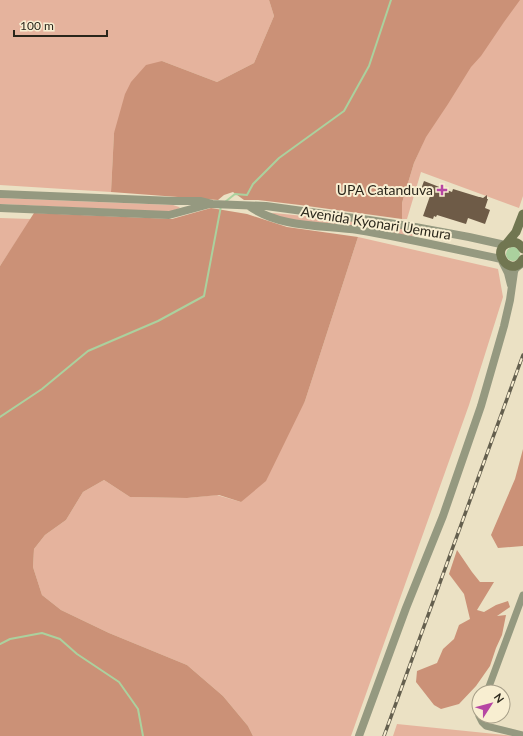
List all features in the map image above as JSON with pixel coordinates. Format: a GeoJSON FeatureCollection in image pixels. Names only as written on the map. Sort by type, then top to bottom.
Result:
{"type":"FeatureCollection","features":[{"type":"Feature","properties":{"kind":"main road"},"geometry":{"type":"LineString","coordinates":[[521,264],[510,266],[503,262],[501,259],[501,251],[516,232],[523,214]]}},
{"type":"Feature","properties":{"kind":"main road"},"geometry":{"type":"LineString","coordinates":[[506,244],[512,242],[523,247]]}},
{"type":"Feature","properties":{"kind":"street","name":"Avenida Kyonari Uemura"},"geometry":{"type":"LineString","coordinates":[[0,194],[200,201],[212,204],[266,206],[370,220],[506,244]]}},
{"type":"Feature","properties":{"kind":"street","name":"Avenida Kyonari Uemura"},"geometry":{"type":"LineString","coordinates":[[0,208],[169,215],[212,204]]}},
{"type":"Feature","properties":{"kind":"street","name":"Avenida Kyonari Uemura"},"geometry":{"type":"LineString","coordinates":[[249,206],[266,216],[281,221],[357,230],[501,259]]}},
{"type":"Feature","properties":{"kind":"street"},"geometry":{"type":"LineString","coordinates":[[422,242],[426,229]]}},
{"type":"Feature","properties":{"kind":"street"},"geometry":{"type":"LineString","coordinates":[[501,259],[508,273],[512,287]]}},
{"type":"Feature","properties":{"kind":"street"},"geometry":{"type":"LineString","coordinates":[[359,736],[406,608],[443,516],[479,413],[504,326],[514,272],[521,264]]}},
{"type":"Feature","properties":{"kind":"street"},"geometry":{"type":"LineString","coordinates":[[490,684],[523,595]]}},
{"type":"Feature","properties":{"kind":"street"},"geometry":{"type":"LineString","coordinates":[[484,724],[486,726],[523,735]]}},
{"type":"Feature","properties":{"kind":"shaded area"},"geometry":{"type":"Polygon","coordinates":[[[0,0],[269,0],[274,16],[254,63],[217,82],[162,61],[114,133],[111,192],[0,185],[0,0]]]}},
{"type":"Feature","properties":{"kind":"shaded area"},"geometry":{"type":"Polygon","coordinates":[[[269,0],[520,0],[481,56],[471,67],[426,137],[414,163],[402,203],[402,219],[300,205],[258,200],[244,200],[233,192],[224,195],[218,200],[111,192],[114,133],[125,94],[131,82],[146,65],[162,61],[217,82],[254,63],[274,16],[269,0]]]}},
{"type":"Feature","properties":{"kind":"shaded area"},"geometry":{"type":"Polygon","coordinates":[[[461,0],[523,0],[523,196],[519,208],[421,172],[407,219],[402,219],[402,203],[414,163],[422,145],[461,0]]]}},
{"type":"Feature","properties":{"kind":"shaded area"},"geometry":{"type":"Polygon","coordinates":[[[0,198],[173,205],[180,208],[170,212],[0,204],[0,198]]]}},
{"type":"Feature","properties":{"kind":"shaded area"},"geometry":{"type":"Polygon","coordinates":[[[211,208],[247,214],[287,227],[358,237],[305,401],[266,481],[241,502],[219,495],[187,498],[130,497],[104,480],[83,492],[66,520],[45,535],[34,549],[33,567],[42,595],[61,610],[109,633],[187,665],[223,696],[248,726],[253,736],[0,736],[0,266],[34,213],[172,219],[211,208]]]}},
{"type":"Feature","properties":{"kind":"shaded area"},"geometry":{"type":"Polygon","coordinates":[[[274,213],[383,225],[412,231],[413,235],[291,221],[270,214],[274,213]]]}},
{"type":"Feature","properties":{"kind":"shaded area"},"geometry":{"type":"Polygon","coordinates":[[[0,218],[31,219],[0,266],[0,218]]]}},
{"type":"Feature","properties":{"kind":"shaded area"},"geometry":{"type":"Polygon","coordinates":[[[358,237],[498,269],[503,297],[469,405],[351,736],[253,736],[248,726],[223,696],[187,665],[109,633],[61,610],[42,595],[33,567],[34,549],[45,535],[66,520],[83,492],[104,480],[130,497],[187,498],[217,495],[241,502],[305,401],[358,237]]]}},
{"type":"Feature","properties":{"kind":"shaded area"},"geometry":{"type":"Polygon","coordinates":[[[510,247],[516,247],[520,251],[520,257],[516,261],[510,261],[506,257],[506,251],[510,247]]]}},
{"type":"Feature","properties":{"kind":"shaded area"},"geometry":{"type":"Polygon","coordinates":[[[523,449],[523,546],[498,548],[491,535],[515,479],[523,449]]]}},
{"type":"Feature","properties":{"kind":"shaded area"},"geometry":{"type":"Polygon","coordinates":[[[457,550],[480,582],[494,582],[477,610],[484,612],[496,605],[508,601],[510,607],[497,616],[506,615],[502,635],[490,666],[477,684],[471,684],[471,691],[459,704],[441,709],[434,705],[416,682],[417,671],[437,663],[443,649],[454,639],[459,625],[470,619],[464,594],[449,574],[457,550]]]}},
{"type":"Feature","properties":{"kind":"shaded area"},"geometry":{"type":"Polygon","coordinates":[[[397,724],[516,736],[393,736],[397,724]]]}},
{"type":"Feature","properties":{"kind":"building"},"geometry":{"type":"Polygon","coordinates":[[[424,181],[452,192],[453,189],[483,198],[487,195],[488,199],[485,208],[490,210],[485,224],[468,218],[466,224],[437,215],[436,217],[434,216],[433,219],[423,216],[430,196],[420,192],[424,181]]]}},
{"type":"Feature","properties":{"kind":"waterway"},"geometry":{"type":"LineString","coordinates":[[225,202],[235,194],[247,195],[253,184],[279,158],[344,111],[369,66],[391,0]]}},
{"type":"Feature","properties":{"kind":"waterway"},"geometry":{"type":"LineString","coordinates":[[0,417],[42,389],[88,351],[158,321],[204,296],[221,206]]}},
{"type":"Feature","properties":{"kind":"waterway"},"geometry":{"type":"LineString","coordinates":[[0,644],[10,639],[42,633],[60,639],[77,654],[119,682],[138,709],[143,736]]}},
{"type":"Feature","properties":{"kind":"railway"},"geometry":{"type":"LineString","coordinates":[[384,736],[523,355]]}},
{"type":"Feature","properties":{"kind":"place","name":"UPA Catanduva"},"geometry":{"type":"Point","coordinates":[442,190]}}]}
